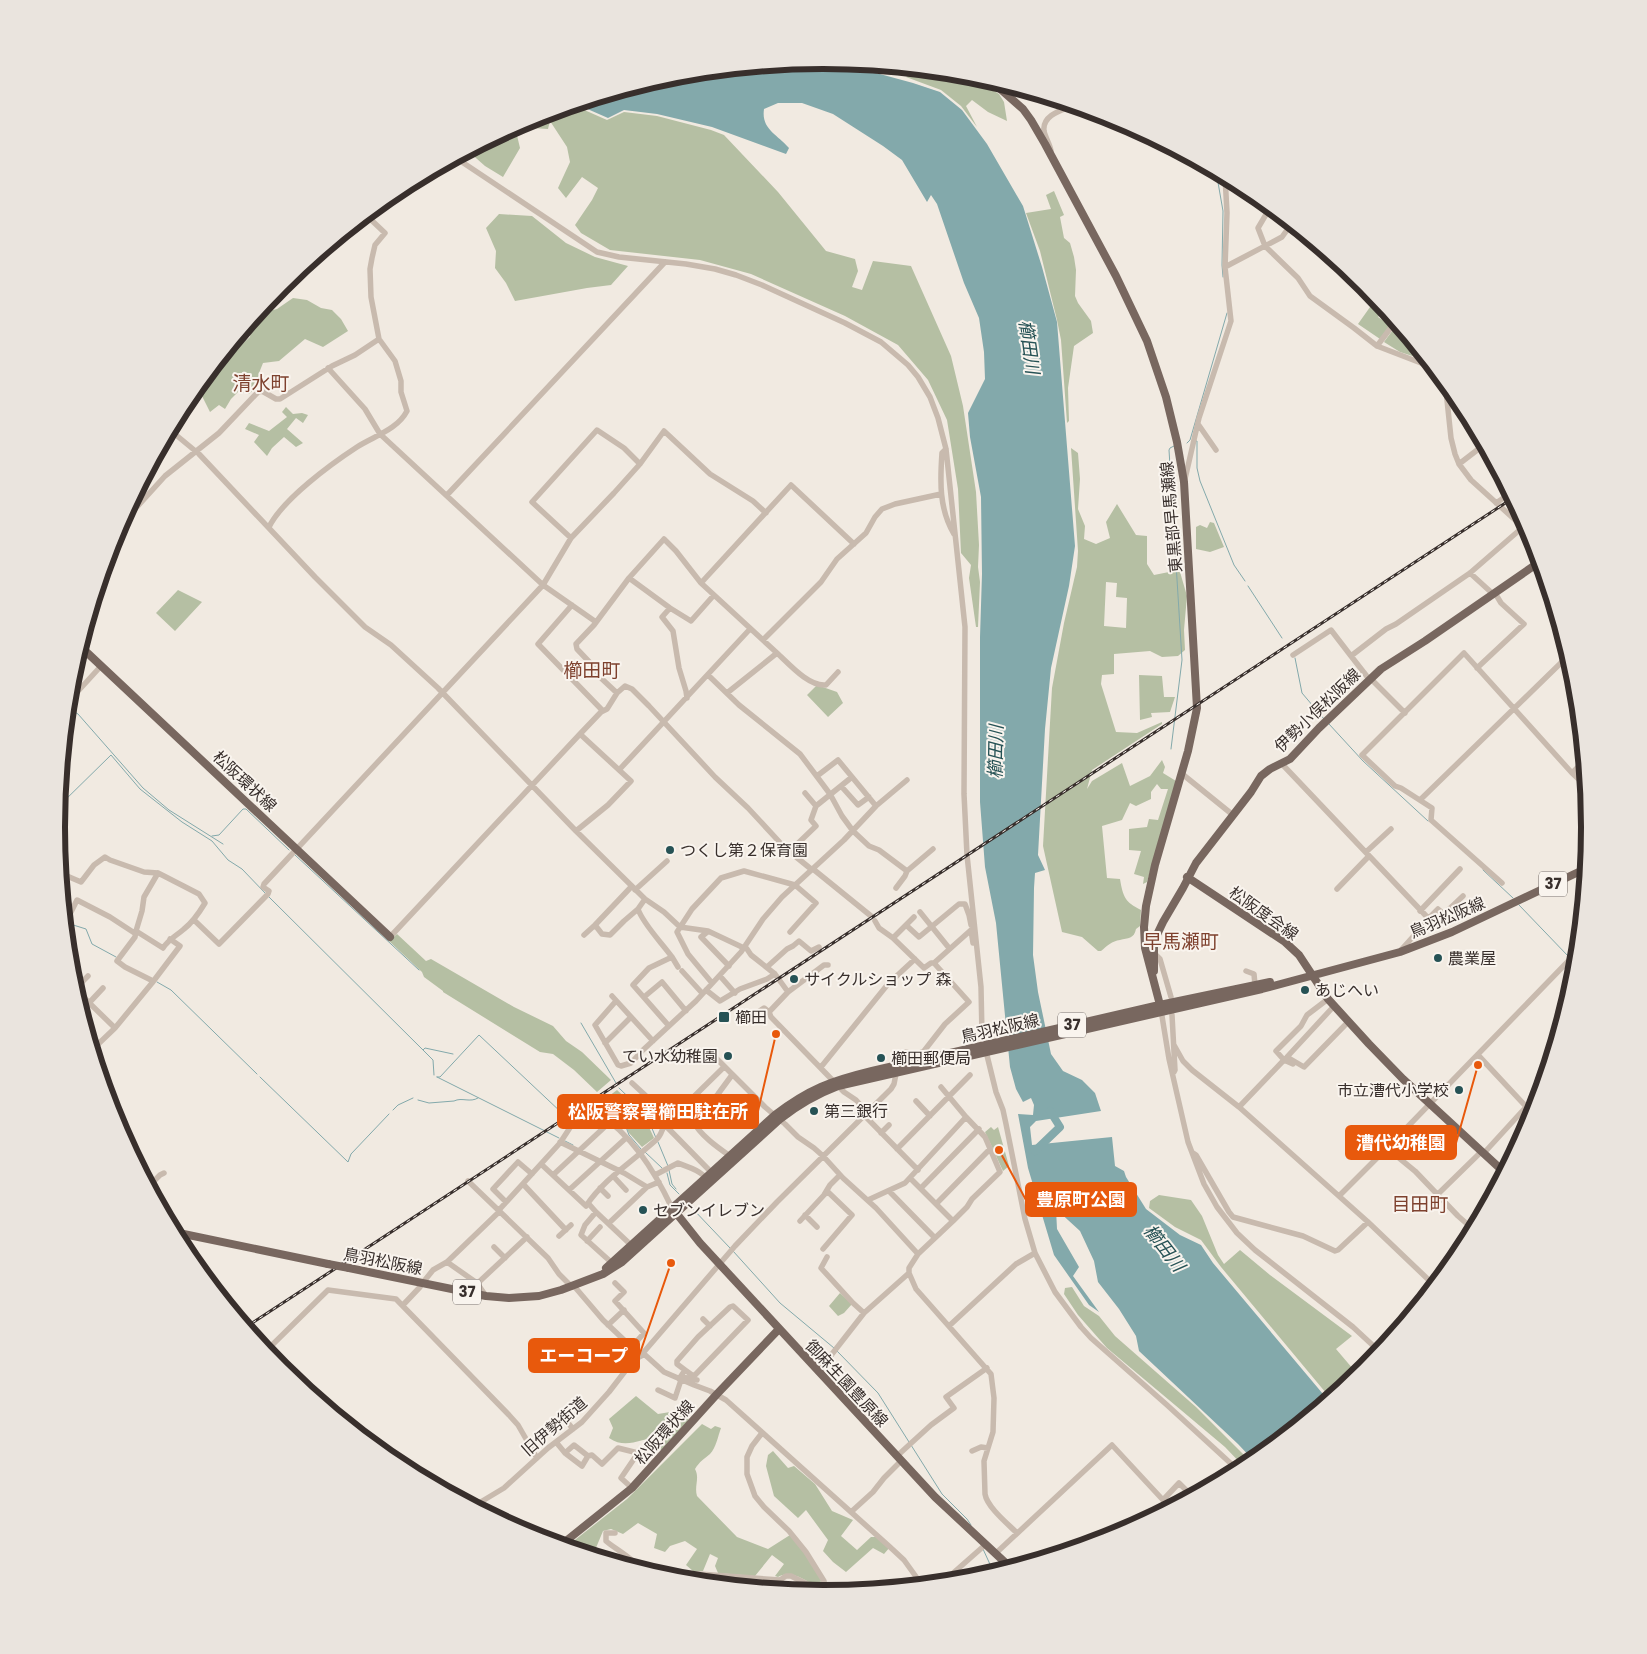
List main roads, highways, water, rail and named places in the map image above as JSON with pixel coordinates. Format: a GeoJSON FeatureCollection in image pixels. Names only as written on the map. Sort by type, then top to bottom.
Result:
{"type":"FeatureCollection","features":[{"type":"Feature","properties":{"kind":"main road","name":"東黒部早馬瀬線"},"geometry":{"type":"LineString","coordinates":[[1001,90],[1023,108],[1031,120],[1116,276],[1147,341],[1173,422],[1184,482],[1196,708],[1194,725],[1182,773],[1152,872],[1146,906],[1144,922],[1145,948],[1155,983],[1158,1009]]}},
{"type":"Feature","properties":{"kind":"main road","name":"伊勢小俣松阪線"},"geometry":{"type":"LineString","coordinates":[[1155,983],[1153,952],[1158,931],[1200,857],[1251,792],[1261,776],[1294,755],[1318,728],[1370,678],[1388,664],[1414,649],[1535,565]]}},
{"type":"Feature","properties":{"kind":"main road","name":"松阪環状線"},"geometry":{"type":"LineString","coordinates":[[86,652],[390,937]]}},
{"type":"Feature","properties":{"kind":"main road","name":"鳥羽松阪線"},"geometry":{"type":"LineString","coordinates":[[1158,1009],[1262,989],[1400,952],[1452,932],[1580,872]]}},
{"type":"Feature","properties":{"kind":"main road","name":"松阪度会線"},"geometry":{"type":"LineString","coordinates":[[1188,877],[1294,949],[1311,976],[1348,1022],[1385,1061],[1501,1168]]}},
{"type":"Feature","properties":{"kind":"main road","name":"鳥羽松阪線"},"geometry":{"type":"LineString","coordinates":[[586,1281],[612,1263],[674,1210],[804,1094],[836,1083],[1255,985],[1311,976]]}},
{"type":"Feature","properties":{"kind":"main road","name":"鳥羽松阪線"},"geometry":{"type":"LineString","coordinates":[[184,1234],[486,1296],[509,1298],[538,1296],[573,1286],[604,1274],[622,1262],[711,1172],[778,1117]]}},
{"type":"Feature","properties":{"kind":"main road","name":"御麻生園豊原線"},"geometry":{"type":"LineString","coordinates":[[674,1210],[720,1264],[899,1459],[935,1497],[1006,1563]]}},
{"type":"Feature","properties":{"kind":"main road","name":"松阪環状線"},"geometry":{"type":"LineString","coordinates":[[567,1540],[632,1488],[779,1329]]}},
{"type":"Feature","properties":{"kind":"water"},"geometry":{"type":"Polygon","coordinates":[[[774,70],[864,70],[940,92],[962,110],[987,144],[1023,206],[1057,322],[1075,546],[1069,586],[1051,668],[1045,729],[1038,855],[1045,870],[1035,873],[1033,955],[1038,992],[1051,1054],[1063,1071],[1082,1080],[1095,1093],[1101,1111],[1036,1121],[1030,1127],[1032,1145],[1112,1137],[1115,1166],[1124,1171],[1146,1209],[1180,1235],[1201,1245],[1213,1263],[1325,1396],[1249,1455],[1139,1351],[1136,1336],[1119,1309],[1098,1282],[1094,1261],[1080,1231],[1056,1209],[1057,1229],[1079,1267],[1073,1276],[1099,1312],[1089,1305],[1054,1255],[1028,1168],[1018,1114],[1033,1115],[1034,1105],[1031,1098],[1023,1102],[1016,1089],[1010,1067],[996,923],[985,867],[980,802],[981,497],[970,437],[968,413],[985,379],[984,352],[979,318],[964,283],[937,204],[931,195],[927,202],[902,160],[833,114],[802,103],[778,103],[764,109],[767,126],[789,148],[786,154],[712,127],[657,114],[624,110],[608,118],[584,108],[627,94],[724,75],[774,70]]]}},
{"type":"Feature","properties":{"kind":"waterway"},"geometry":{"type":"LineString","coordinates":[[1217,179],[1223,211],[1223,277]]}},
{"type":"Feature","properties":{"kind":"waterway"},"geometry":{"type":"LineString","coordinates":[[1187,443],[1190,440],[1227,313]]}},
{"type":"Feature","properties":{"kind":"waterway"},"geometry":{"type":"LineString","coordinates":[[1196,441],[1197,468],[1200,481],[1234,565],[1245,581]]}},
{"type":"Feature","properties":{"kind":"waterway"},"geometry":{"type":"LineString","coordinates":[[1171,749],[1182,660],[1169,450],[1174,446]]}},
{"type":"Feature","properties":{"kind":"waterway"},"geometry":{"type":"LineString","coordinates":[[1248,586],[1282,638]]}},
{"type":"Feature","properties":{"kind":"waterway"},"geometry":{"type":"LineString","coordinates":[[1295,658],[1302,693],[1324,719]]}},
{"type":"Feature","properties":{"kind":"waterway"},"geometry":{"type":"LineString","coordinates":[[74,712],[143,788],[169,810],[223,844]]}},
{"type":"Feature","properties":{"kind":"waterway"},"geometry":{"type":"LineString","coordinates":[[1329,724],[1363,761],[1428,821]]}},
{"type":"Feature","properties":{"kind":"waterway"},"geometry":{"type":"LineString","coordinates":[[66,799],[111,755],[140,789],[182,822],[212,841],[228,860],[242,869],[266,894]]}},
{"type":"Feature","properties":{"kind":"waterway"},"geometry":{"type":"LineString","coordinates":[[212,836],[219,835],[243,809],[246,809],[289,850]]}},
{"type":"Feature","properties":{"kind":"waterway"},"geometry":{"type":"LineString","coordinates":[[295,855],[419,970]]}},
{"type":"Feature","properties":{"kind":"waterway"},"geometry":{"type":"LineString","coordinates":[[1483,870],[1513,898]]}},
{"type":"Feature","properties":{"kind":"waterway"},"geometry":{"type":"LineString","coordinates":[[269,897],[423,1050],[425,1048],[453,1054]]}},
{"type":"Feature","properties":{"kind":"waterway"},"geometry":{"type":"LineString","coordinates":[[1519,905],[1568,956]]}},
{"type":"Feature","properties":{"kind":"waterway"},"geometry":{"type":"LineString","coordinates":[[71,924],[86,929],[92,944],[116,957]]}},
{"type":"Feature","properties":{"kind":"waterway"},"geometry":{"type":"LineString","coordinates":[[157,982],[171,990],[257,1074]]}},
{"type":"Feature","properties":{"kind":"waterway"},"geometry":{"type":"LineString","coordinates":[[581,1023],[616,1083]]}},
{"type":"Feature","properties":{"kind":"waterway"},"geometry":{"type":"LineString","coordinates":[[437,1077],[440,1077],[479,1035],[563,1114],[584,1098],[588,1100]]}},
{"type":"Feature","properties":{"kind":"waterway"},"geometry":{"type":"LineString","coordinates":[[423,1050],[433,1060],[434,1075]]}},
{"type":"Feature","properties":{"kind":"waterway"},"geometry":{"type":"LineString","coordinates":[[260,1077],[348,1162],[351,1154],[389,1114]]}},
{"type":"Feature","properties":{"kind":"waterway"},"geometry":{"type":"LineString","coordinates":[[437,1077],[559,1138]]}},
{"type":"Feature","properties":{"kind":"waterway"},"geometry":{"type":"LineString","coordinates":[[619,1088],[646,1114],[656,1138]]}},
{"type":"Feature","properties":{"kind":"waterway"},"geometry":{"type":"LineString","coordinates":[[393,1110],[398,1105],[413,1098]]}},
{"type":"Feature","properties":{"kind":"waterway"},"geometry":{"type":"LineString","coordinates":[[418,1100],[429,1103],[478,1098]]}},
{"type":"Feature","properties":{"kind":"waterway"},"geometry":{"type":"LineString","coordinates":[[593,1104],[626,1127],[629,1135],[641,1149]]}},
{"type":"Feature","properties":{"kind":"waterway","name":"櫛田川"},"geometry":{"type":"LineString","coordinates":[[1035,1151],[1060,1127],[1050,1111]]}},
{"type":"Feature","properties":{"kind":"waterway"},"geometry":{"type":"LineString","coordinates":[[565,1141],[573,1145]]}},
{"type":"Feature","properties":{"kind":"waterway"},"geometry":{"type":"LineString","coordinates":[[658,1142],[668,1166]]}},
{"type":"Feature","properties":{"kind":"waterway"},"geometry":{"type":"LineString","coordinates":[[645,1152],[662,1168]]}},
{"type":"Feature","properties":{"kind":"waterway"},"geometry":{"type":"LineString","coordinates":[[669,1170],[672,1184],[676,1189]]}},
{"type":"Feature","properties":{"kind":"waterway"},"geometry":{"type":"LineString","coordinates":[[667,1173],[670,1185],[679,1194]]}},
{"type":"Feature","properties":{"kind":"waterway"},"geometry":{"type":"LineString","coordinates":[[691,1207],[730,1248]]}},
{"type":"Feature","properties":{"kind":"waterway"},"geometry":{"type":"LineString","coordinates":[[733,1251],[780,1303],[834,1348]]}},
{"type":"Feature","properties":{"kind":"waterway"},"geometry":{"type":"LineString","coordinates":[[837,1351],[878,1393],[909,1442]]}},
{"type":"Feature","properties":{"kind":"waterway"},"geometry":{"type":"LineString","coordinates":[[911,1445],[942,1494],[971,1525]]}},
{"type":"Feature","properties":{"kind":"waterway"},"geometry":{"type":"LineString","coordinates":[[983,1549],[991,1567]]}},
{"type":"Feature","properties":{"kind":"railway"},"geometry":{"type":"LineString","coordinates":[[251,1324],[1508,501]]}},
{"type":"Feature","properties":{"kind":"place","name":"つくし第２保育園"},"geometry":{"type":"Point","coordinates":[670,850]}},
{"type":"Feature","properties":{"kind":"place","name":"農業屋"},"geometry":{"type":"Point","coordinates":[1438,958]}},
{"type":"Feature","properties":{"kind":"place","name":"サイクルショップ 森"},"geometry":{"type":"Point","coordinates":[794,979]}},
{"type":"Feature","properties":{"kind":"place","name":"あじへい"},"geometry":{"type":"Point","coordinates":[1305,990]}},
{"type":"Feature","properties":{"kind":"place","name":"櫛田"},"geometry":{"type":"Point","coordinates":[724,1017]}},
{"type":"Feature","properties":{"kind":"place","name":"松阪警察署櫛田駐在所"},"geometry":{"type":"Point","coordinates":[776,1034]}},
{"type":"Feature","properties":{"kind":"place","name":"てい水幼稚園"},"geometry":{"type":"Point","coordinates":[728,1056]}},
{"type":"Feature","properties":{"kind":"place","name":"櫛田郵便局"},"geometry":{"type":"Point","coordinates":[881,1058]}},
{"type":"Feature","properties":{"kind":"place","name":"漕代幼稚園"},"geometry":{"type":"Point","coordinates":[1478,1065]}},
{"type":"Feature","properties":{"kind":"place","name":"市立漕代小学校"},"geometry":{"type":"Point","coordinates":[1459,1090]}},
{"type":"Feature","properties":{"kind":"place","name":"第三銀行"},"geometry":{"type":"Point","coordinates":[814,1111]}},
{"type":"Feature","properties":{"kind":"place","name":"豊原町公園"},"geometry":{"type":"Point","coordinates":[999,1150]}},
{"type":"Feature","properties":{"kind":"place","name":"セブンイレブン"},"geometry":{"type":"Point","coordinates":[643,1210]}},
{"type":"Feature","properties":{"kind":"place","name":"エーコープ"},"geometry":{"type":"Point","coordinates":[671,1263]}},
{"type":"Feature","properties":{"kind":"district","name":"清水町"},"geometry":{"type":"Point","coordinates":[261,383]}},
{"type":"Feature","properties":{"kind":"district","name":"櫛田町"},"geometry":{"type":"Point","coordinates":[592,670]}},
{"type":"Feature","properties":{"kind":"district","name":"早馬瀬町"},"geometry":{"type":"Point","coordinates":[1181,941]}},
{"type":"Feature","properties":{"kind":"district","name":"目田町"},"geometry":{"type":"Point","coordinates":[1420,1204]}}]}
